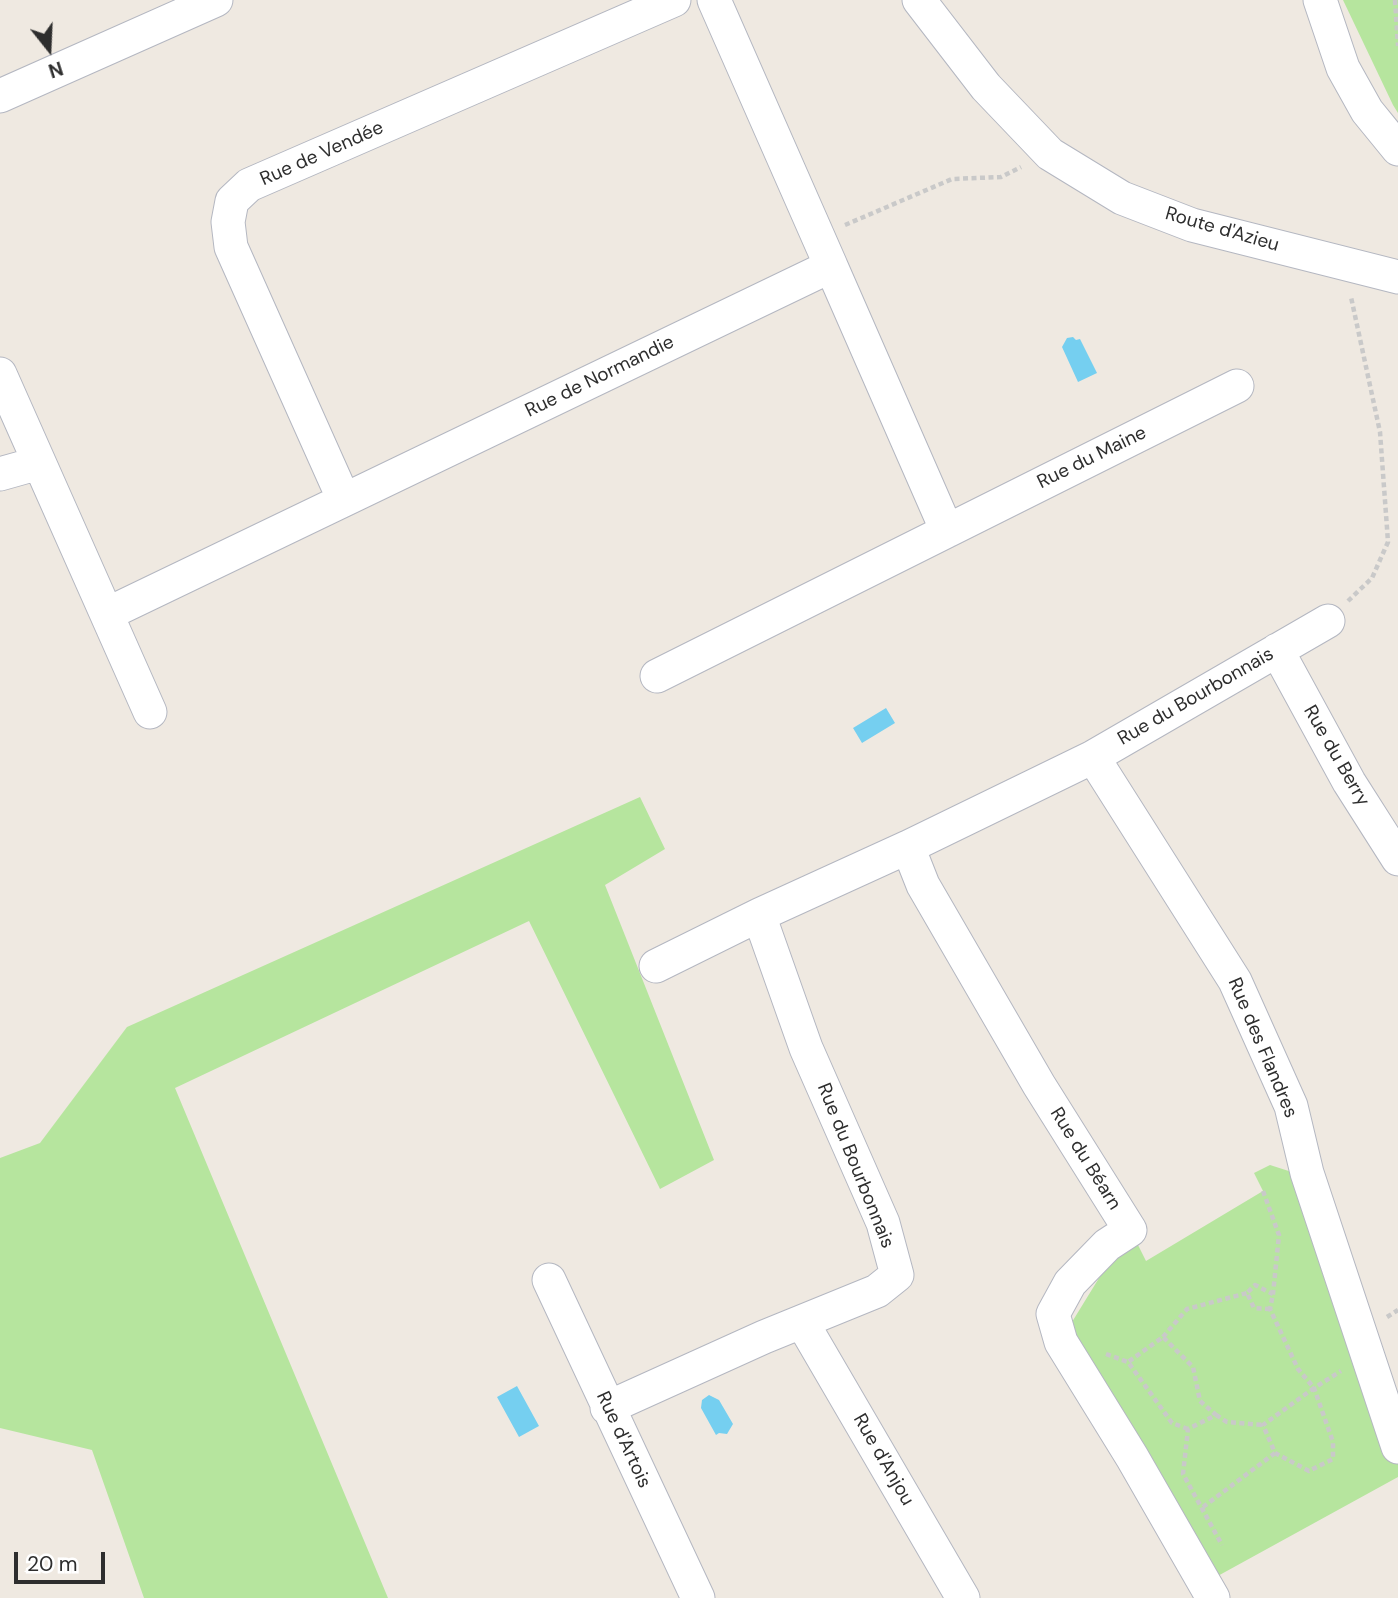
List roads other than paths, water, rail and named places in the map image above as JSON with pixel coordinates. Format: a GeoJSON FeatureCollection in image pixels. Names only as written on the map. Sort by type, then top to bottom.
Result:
{"type":"FeatureCollection","features":[{"type":"Feature","properties":{"kind":"street"},"geometry":{"type":"LineString","coordinates":[[0,96],[216,0]]}},
{"type":"Feature","properties":{"kind":"street","name":"Rue de Vendée"},"geometry":{"type":"LineString","coordinates":[[344,500],[231,247],[228,222],[232,201],[249,186],[674,0]]}},
{"type":"Feature","properties":{"kind":"street"},"geometry":{"type":"LineString","coordinates":[[714,0],[947,531]]}},
{"type":"Feature","properties":{"kind":"street","name":"Route d'Azieu"},"geometry":{"type":"LineString","coordinates":[[919,0],[986,87],[1050,154],[1122,198],[1192,225],[1398,277]]}},
{"type":"Feature","properties":{"kind":"street"},"geometry":{"type":"LineString","coordinates":[[1320,0],[1343,68],[1367,111],[1398,149]]}},
{"type":"Feature","properties":{"kind":"street","name":"Rue de Normandie"},"geometry":{"type":"LineString","coordinates":[[107,614],[831,266]]}},
{"type":"Feature","properties":{"kind":"street"},"geometry":{"type":"LineString","coordinates":[[0,374],[150,712]]}},
{"type":"Feature","properties":{"kind":"street","name":"Rue du Maine"},"geometry":{"type":"LineString","coordinates":[[657,676],[1237,386]]}},
{"type":"Feature","properties":{"kind":"street"},"geometry":{"type":"LineString","coordinates":[[0,474],[39,463]]}},
{"type":"Feature","properties":{"kind":"street","name":"Rue du Bourbonnais"},"geometry":{"type":"LineString","coordinates":[[656,966],[1093,757],[1328,621]]}},
{"type":"Feature","properties":{"kind":"street","name":"Rue du Berry"},"geometry":{"type":"LineString","coordinates":[[1277,650],[1349,782],[1398,859]]}},
{"type":"Feature","properties":{"kind":"street","name":"Rue des Flandres"},"geometry":{"type":"LineString","coordinates":[[1093,757],[1235,981],[1291,1106],[1307,1173],[1398,1447]]}},
{"type":"Feature","properties":{"kind":"street","name":"Rue du Béarn"},"geometry":{"type":"LineString","coordinates":[[908,847],[923,885],[991,1003],[1130,1230],[1107,1245],[1070,1283],[1053,1314],[1061,1342],[1213,1598]]}},
{"type":"Feature","properties":{"kind":"street","name":"Rue du Bourbonnais"},"geometry":{"type":"LineString","coordinates":[[607,1408],[877,1291],[897,1275],[883,1223],[806,1048],[759,915]]}},
{"type":"Feature","properties":{"kind":"street","name":"Rue d'Artois"},"geometry":{"type":"LineString","coordinates":[[549,1280],[698,1598]]}},
{"type":"Feature","properties":{"kind":"street","name":"Rue d'Anjou"},"geometry":{"type":"LineString","coordinates":[[802,1322],[963,1598]]}},
{"type":"Feature","properties":{"kind":"water"},"geometry":{"type":"Polygon","coordinates":[[[1067,338],[1080,339],[1097,373],[1078,382],[1062,347],[1067,338]]]}},
{"type":"Feature","properties":{"kind":"water"},"geometry":{"type":"Polygon","coordinates":[[[886,708],[895,723],[862,743],[853,728],[886,708]]]}},
{"type":"Feature","properties":{"kind":"water"},"geometry":{"type":"Polygon","coordinates":[[[517,1386],[539,1426],[519,1437],[497,1397],[517,1386]]]}},
{"type":"Feature","properties":{"kind":"water"},"geometry":{"type":"Polygon","coordinates":[[[709,1395],[719,1400],[733,1424],[727,1434],[716,1435],[701,1408],[702,1400],[709,1395]]]}}]}
